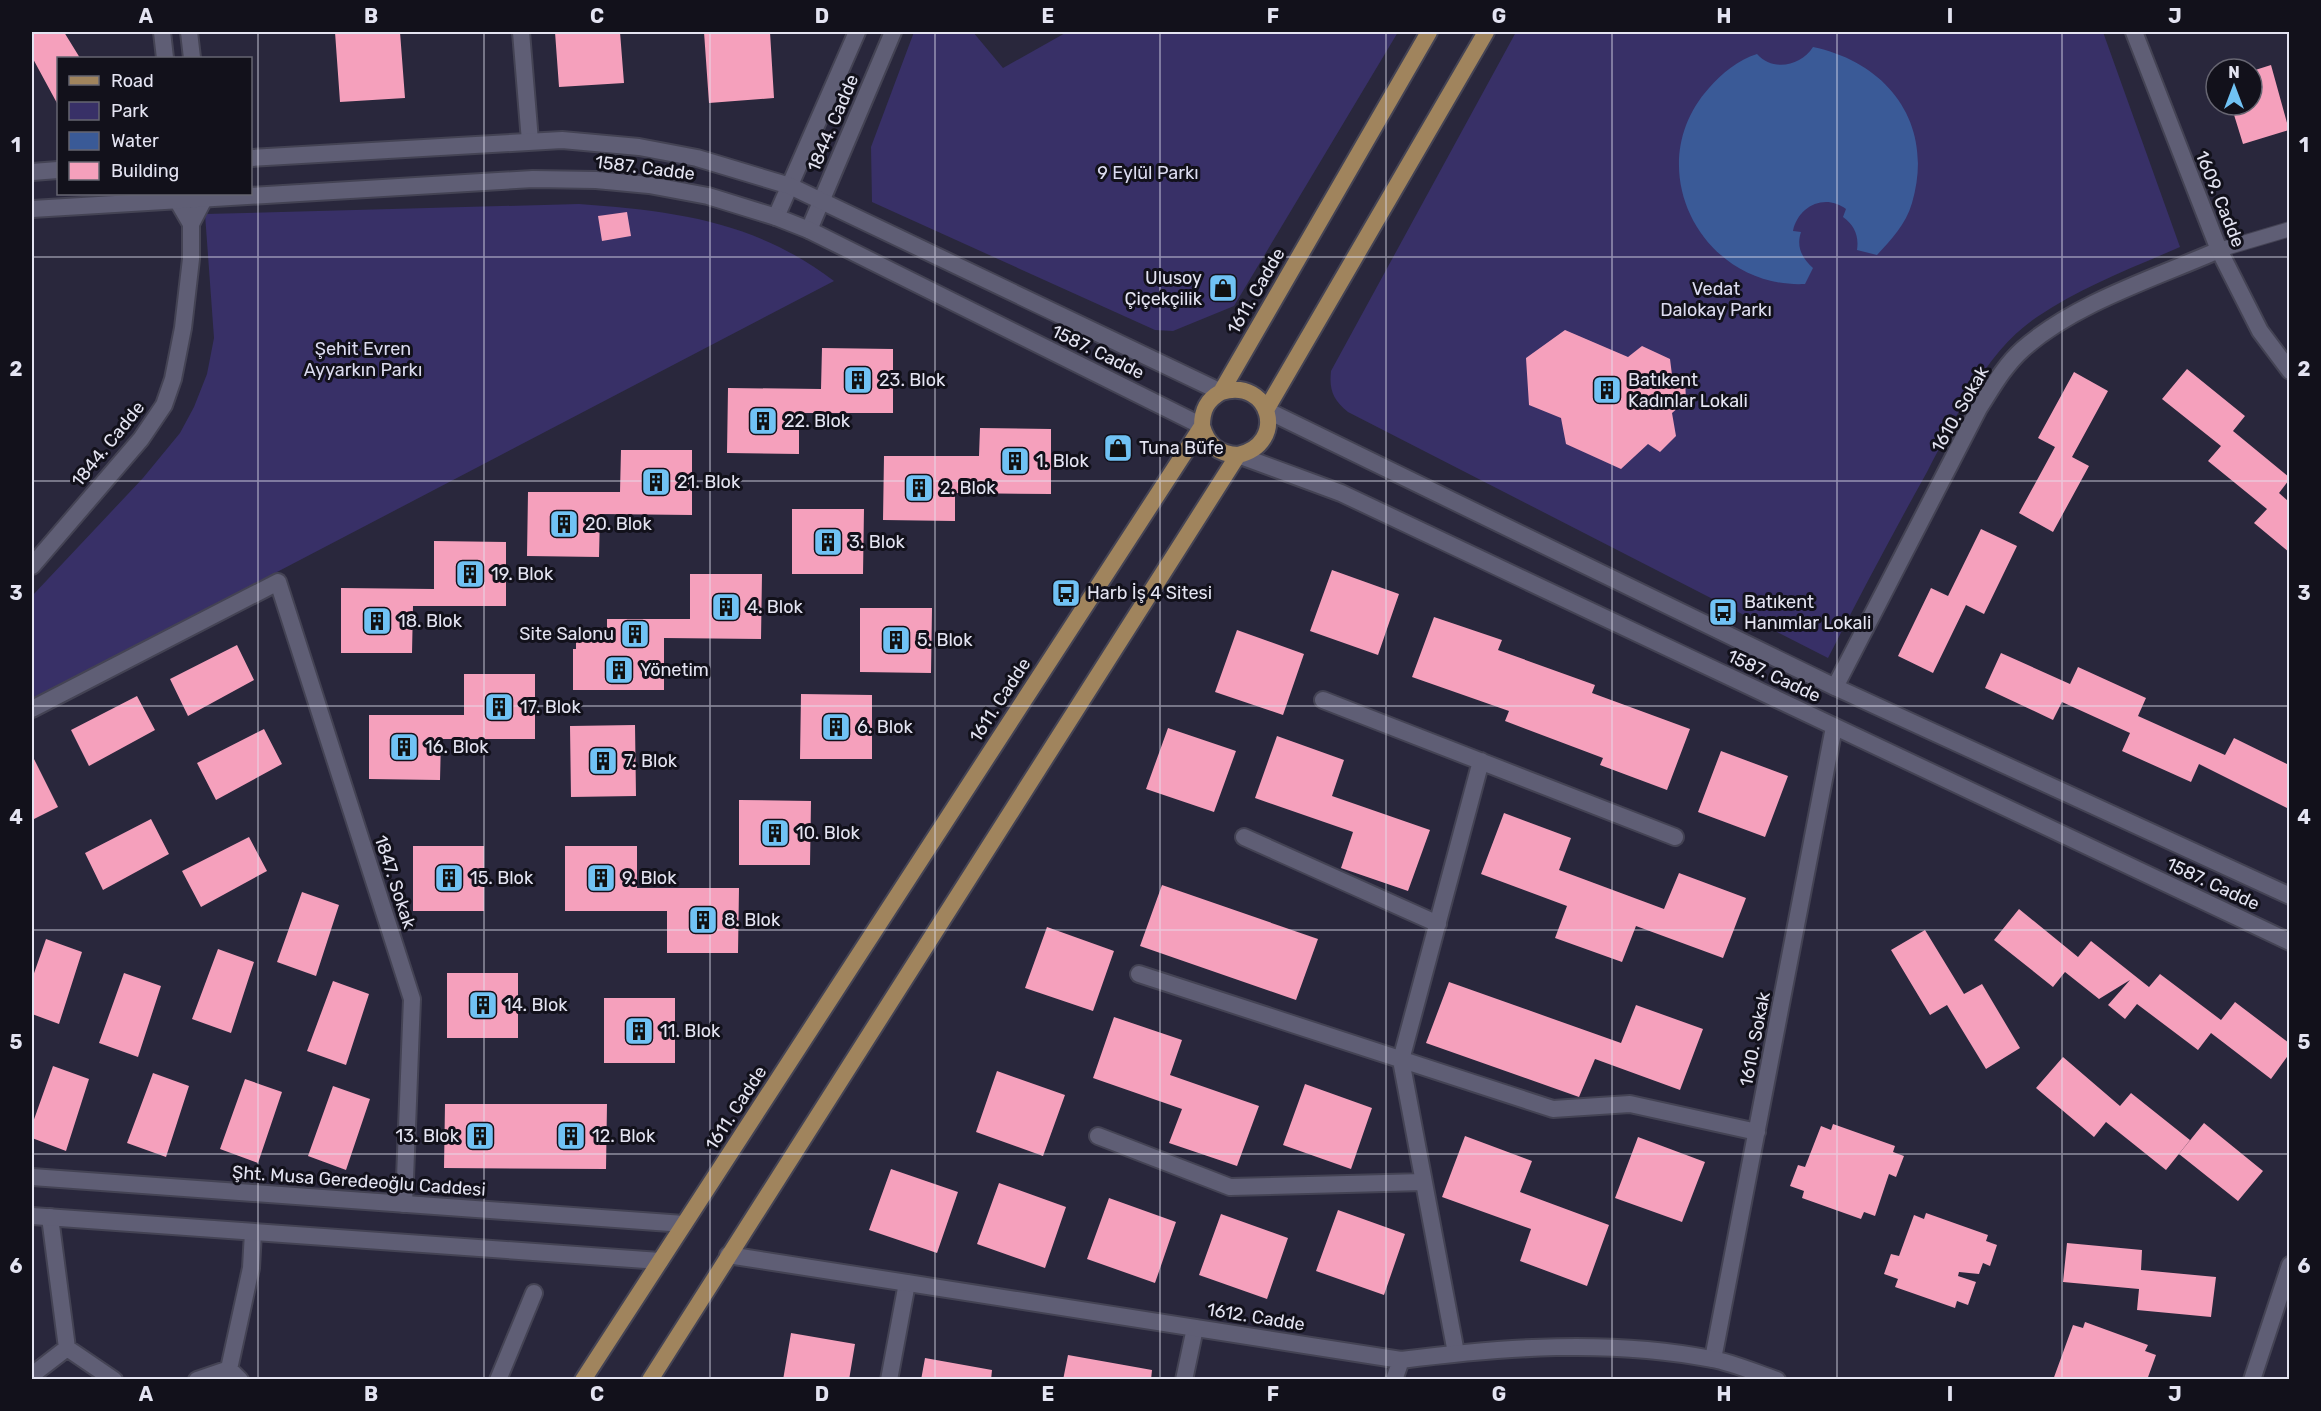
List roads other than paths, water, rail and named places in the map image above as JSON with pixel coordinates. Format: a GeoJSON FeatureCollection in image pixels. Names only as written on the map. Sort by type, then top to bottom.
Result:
{"type":"FeatureCollection","features":[{"type":"Feature","properties":{"kind":"main road","name":"1611. Cadde"},"geometry":{"type":"LineString","coordinates":[[583,1380],[1202,426],[1202,415],[1206,406],[1212,397],[1221,392],[1429,32]]}},
{"type":"Feature","properties":{"kind":"main road"},"geometry":{"type":"LineString","coordinates":[[1266,410],[1486,32]]}},
{"type":"Feature","properties":{"kind":"main road"},"geometry":{"type":"LineString","coordinates":[[1202,426],[1204,436],[1211,445],[1220,451],[1238,455],[1251,450],[1264,438],[1268,420],[1261,400],[1252,393],[1231,388],[1221,392]]}},
{"type":"Feature","properties":{"kind":"main road"},"geometry":{"type":"LineString","coordinates":[[650,1380],[1238,455]]}},
{"type":"Feature","properties":{"kind":"street"},"geometry":{"type":"LineString","coordinates":[[162,32],[165,57]]}},
{"type":"Feature","properties":{"kind":"street"},"geometry":{"type":"LineString","coordinates":[[189,32],[192,57]]}},
{"type":"Feature","properties":{"kind":"street"},"geometry":{"type":"LineString","coordinates":[[521,32],[530,141]]}},
{"type":"Feature","properties":{"kind":"street","name":"1844. Cadde"},"geometry":{"type":"LineString","coordinates":[[776,217],[857,32]]}},
{"type":"Feature","properties":{"kind":"street","name":"1844. Cadde"},"geometry":{"type":"LineString","coordinates":[[809,230],[893,32]]}},
{"type":"Feature","properties":{"kind":"street","name":"1609. Cadde"},"geometry":{"type":"LineString","coordinates":[[2137,35],[2219,250],[2260,331],[2289,371]]}},
{"type":"Feature","properties":{"kind":"street","name":"1587. Cadde"},"geometry":{"type":"LineString","coordinates":[[252,158],[530,141],[610,143],[670,152],[723,165],[790,186],[1221,392]]}},
{"type":"Feature","properties":{"kind":"street"},"geometry":{"type":"LineString","coordinates":[[32,172],[57,170]]}},
{"type":"Feature","properties":{"kind":"street","name":"1587. Cadde"},"geometry":{"type":"LineString","coordinates":[[252,194],[567,178],[677,189],[735,203],[809,230],[1202,426]]}},
{"type":"Feature","properties":{"kind":"street","name":"1587. Cadde"},"geometry":{"type":"LineString","coordinates":[[32,209],[224,195]]}},
{"type":"Feature","properties":{"kind":"street","name":"1844. Cadde"},"geometry":{"type":"LineString","coordinates":[[32,566],[141,439],[164,405],[173,379],[183,328],[191,259],[192,224],[204,196]]}},
{"type":"Feature","properties":{"kind":"street"},"geometry":{"type":"LineString","coordinates":[[177,197],[192,224]]}},
{"type":"Feature","properties":{"kind":"street","name":"1610. Sokak"},"geometry":{"type":"LineString","coordinates":[[1835,687],[1979,408],[1999,376],[2021,350],[2081,309],[2219,250]]}},
{"type":"Feature","properties":{"kind":"street","name":"1587. Cadde"},"geometry":{"type":"LineString","coordinates":[[1266,410],[1835,687],[2289,896]]}},
{"type":"Feature","properties":{"kind":"street","name":"1587. Cadde"},"geometry":{"type":"LineString","coordinates":[[1238,455],[1341,493],[2289,942]]}},
{"type":"Feature","properties":{"kind":"street","name":"1847. Sokak"},"geometry":{"type":"LineString","coordinates":[[32,709],[278,582],[412,999],[404,1204]]}},
{"type":"Feature","properties":{"kind":"street"},"geometry":{"type":"LineString","coordinates":[[1323,700],[1675,837]]}},
{"type":"Feature","properties":{"kind":"street","name":"1610. Sokak"},"geometry":{"type":"LineString","coordinates":[[1713,1359],[1834,727]]}},
{"type":"Feature","properties":{"kind":"street"},"geometry":{"type":"LineString","coordinates":[[1456,1353],[1401,1060],[1481,761]]}},
{"type":"Feature","properties":{"kind":"street"},"geometry":{"type":"LineString","coordinates":[[1244,837],[1438,924]]}},
{"type":"Feature","properties":{"kind":"street"},"geometry":{"type":"LineString","coordinates":[[1139,974],[1553,1109],[1630,1104],[1757,1132]]}},
{"type":"Feature","properties":{"kind":"street"},"geometry":{"type":"LineString","coordinates":[[1098,1136],[1230,1187],[1424,1182]]}},
{"type":"Feature","properties":{"kind":"street","name":"Şht. Musa Geredeoğlu Caddesi"},"geometry":{"type":"LineString","coordinates":[[32,1177],[684,1224]]}},
{"type":"Feature","properties":{"kind":"street"},"geometry":{"type":"LineString","coordinates":[[32,1216],[660,1261]]}},
{"type":"Feature","properties":{"kind":"street"},"geometry":{"type":"LineString","coordinates":[[50,1217],[67,1347],[114,1380]]}},
{"type":"Feature","properties":{"kind":"street"},"geometry":{"type":"LineString","coordinates":[[197,1380],[234,1374],[251,1268],[253,1232]]}},
{"type":"Feature","properties":{"kind":"street","name":"1612. Cadde"},"geometry":{"type":"LineString","coordinates":[[728,1256],[1401,1360],[1456,1353],[1545,1347],[1588,1347],[1673,1353],[1713,1359],[1777,1380]]}},
{"type":"Feature","properties":{"kind":"street"},"geometry":{"type":"LineString","coordinates":[[2252,1380],[2289,1265]]}},
{"type":"Feature","properties":{"kind":"street"},"geometry":{"type":"LineString","coordinates":[[889,1380],[907,1283]]}},
{"type":"Feature","properties":{"kind":"street"},"geometry":{"type":"LineString","coordinates":[[498,1380],[534,1293]]}},
{"type":"Feature","properties":{"kind":"street"},"geometry":{"type":"LineString","coordinates":[[1184,1380],[1195,1328]]}},
{"type":"Feature","properties":{"kind":"street"},"geometry":{"type":"LineString","coordinates":[[32,1375],[67,1347]]}},
{"type":"Feature","properties":{"kind":"street"},"geometry":{"type":"LineString","coordinates":[[1394,1380],[1401,1360]]}},
{"type":"Feature","properties":{"kind":"lane"},"geometry":{"type":"LineString","coordinates":[[2219,250],[2289,229]]}},
{"type":"Feature","properties":{"kind":"water"},"geometry":{"type":"Polygon","coordinates":[[[1813,47],[1840,55],[1864,67],[1884,83],[1900,102],[1911,124],[1917,148],[1917,175],[1912,203],[1902,225],[1877,255],[1857,250],[1855,232],[1851,224],[1843,217],[1846,209],[1838,204],[1821,202],[1806,209],[1800,215],[1793,231],[1801,232],[1799,243],[1801,252],[1813,268],[1805,284],[1768,280],[1737,267],[1711,245],[1692,218],[1681,186],[1680,153],[1689,119],[1709,88],[1725,72],[1737,63],[1757,54],[1764,60],[1779,65],[1794,62],[1801,59],[1813,47]]]}},
{"type":"Feature","properties":{"kind":"place","name":"Ulusoy Çiçekçilik"},"geometry":{"type":"Point","coordinates":[1223,288]}},
{"type":"Feature","properties":{"kind":"place","name":"23. Blok"},"geometry":{"type":"Point","coordinates":[858,380]}},
{"type":"Feature","properties":{"kind":"place","name":"Batıkent Kadınlar Lokali"},"geometry":{"type":"Point","coordinates":[1607,390]}},
{"type":"Feature","properties":{"kind":"place","name":"22. Blok"},"geometry":{"type":"Point","coordinates":[763,421]}},
{"type":"Feature","properties":{"kind":"place","name":"Tuna Büfe"},"geometry":{"type":"Point","coordinates":[1118,448]}},
{"type":"Feature","properties":{"kind":"place","name":"1. Blok"},"geometry":{"type":"Point","coordinates":[1015,461]}},
{"type":"Feature","properties":{"kind":"place","name":"21. Blok"},"geometry":{"type":"Point","coordinates":[656,482]}},
{"type":"Feature","properties":{"kind":"place","name":"2. Blok"},"geometry":{"type":"Point","coordinates":[919,488]}},
{"type":"Feature","properties":{"kind":"place","name":"20. Blok"},"geometry":{"type":"Point","coordinates":[564,524]}},
{"type":"Feature","properties":{"kind":"place","name":"3. Blok"},"geometry":{"type":"Point","coordinates":[828,542]}},
{"type":"Feature","properties":{"kind":"place","name":"19. Blok"},"geometry":{"type":"Point","coordinates":[470,574]}},
{"type":"Feature","properties":{"kind":"place","name":"Harb İş 4 Sitesi"},"geometry":{"type":"Point","coordinates":[1066,593]}},
{"type":"Feature","properties":{"kind":"place","name":"4. Blok"},"geometry":{"type":"Point","coordinates":[726,607]}},
{"type":"Feature","properties":{"kind":"place","name":"Batıkent Hanımlar Lokali"},"geometry":{"type":"Point","coordinates":[1723,612]}},
{"type":"Feature","properties":{"kind":"place","name":"18. Blok"},"geometry":{"type":"Point","coordinates":[377,621]}},
{"type":"Feature","properties":{"kind":"place","name":"Site Salonu"},"geometry":{"type":"Point","coordinates":[635,634]}},
{"type":"Feature","properties":{"kind":"place","name":"5. Blok"},"geometry":{"type":"Point","coordinates":[896,640]}},
{"type":"Feature","properties":{"kind":"place","name":"Yönetim"},"geometry":{"type":"Point","coordinates":[619,670]}},
{"type":"Feature","properties":{"kind":"place","name":"17. Blok"},"geometry":{"type":"Point","coordinates":[499,707]}},
{"type":"Feature","properties":{"kind":"place","name":"6. Blok"},"geometry":{"type":"Point","coordinates":[836,727]}},
{"type":"Feature","properties":{"kind":"place","name":"16. Blok"},"geometry":{"type":"Point","coordinates":[404,747]}},
{"type":"Feature","properties":{"kind":"place","name":"7. Blok"},"geometry":{"type":"Point","coordinates":[603,761]}},
{"type":"Feature","properties":{"kind":"place","name":"10. Blok"},"geometry":{"type":"Point","coordinates":[775,833]}},
{"type":"Feature","properties":{"kind":"place","name":"15. Blok"},"geometry":{"type":"Point","coordinates":[449,878]}},
{"type":"Feature","properties":{"kind":"place","name":"9. Blok"},"geometry":{"type":"Point","coordinates":[601,878]}},
{"type":"Feature","properties":{"kind":"place","name":"8. Blok"},"geometry":{"type":"Point","coordinates":[703,920]}},
{"type":"Feature","properties":{"kind":"place","name":"14. Blok"},"geometry":{"type":"Point","coordinates":[483,1005]}},
{"type":"Feature","properties":{"kind":"place","name":"11. Blok"},"geometry":{"type":"Point","coordinates":[639,1031]}},
{"type":"Feature","properties":{"kind":"place","name":"13. Blok"},"geometry":{"type":"Point","coordinates":[480,1136]}},
{"type":"Feature","properties":{"kind":"place","name":"12. Blok"},"geometry":{"type":"Point","coordinates":[571,1136]}},
{"type":"Feature","properties":{"kind":"park label","name":"9 Eylül Parkı"},"geometry":{"type":"Point","coordinates":[1148,173]}},
{"type":"Feature","properties":{"kind":"park label","name":"Vedat Dalokay Parkı"},"geometry":{"type":"Point","coordinates":[1716,299]}},
{"type":"Feature","properties":{"kind":"park label","name":"Şehit Evren Ayyarkın Parkı"},"geometry":{"type":"Point","coordinates":[363,359]}}]}
